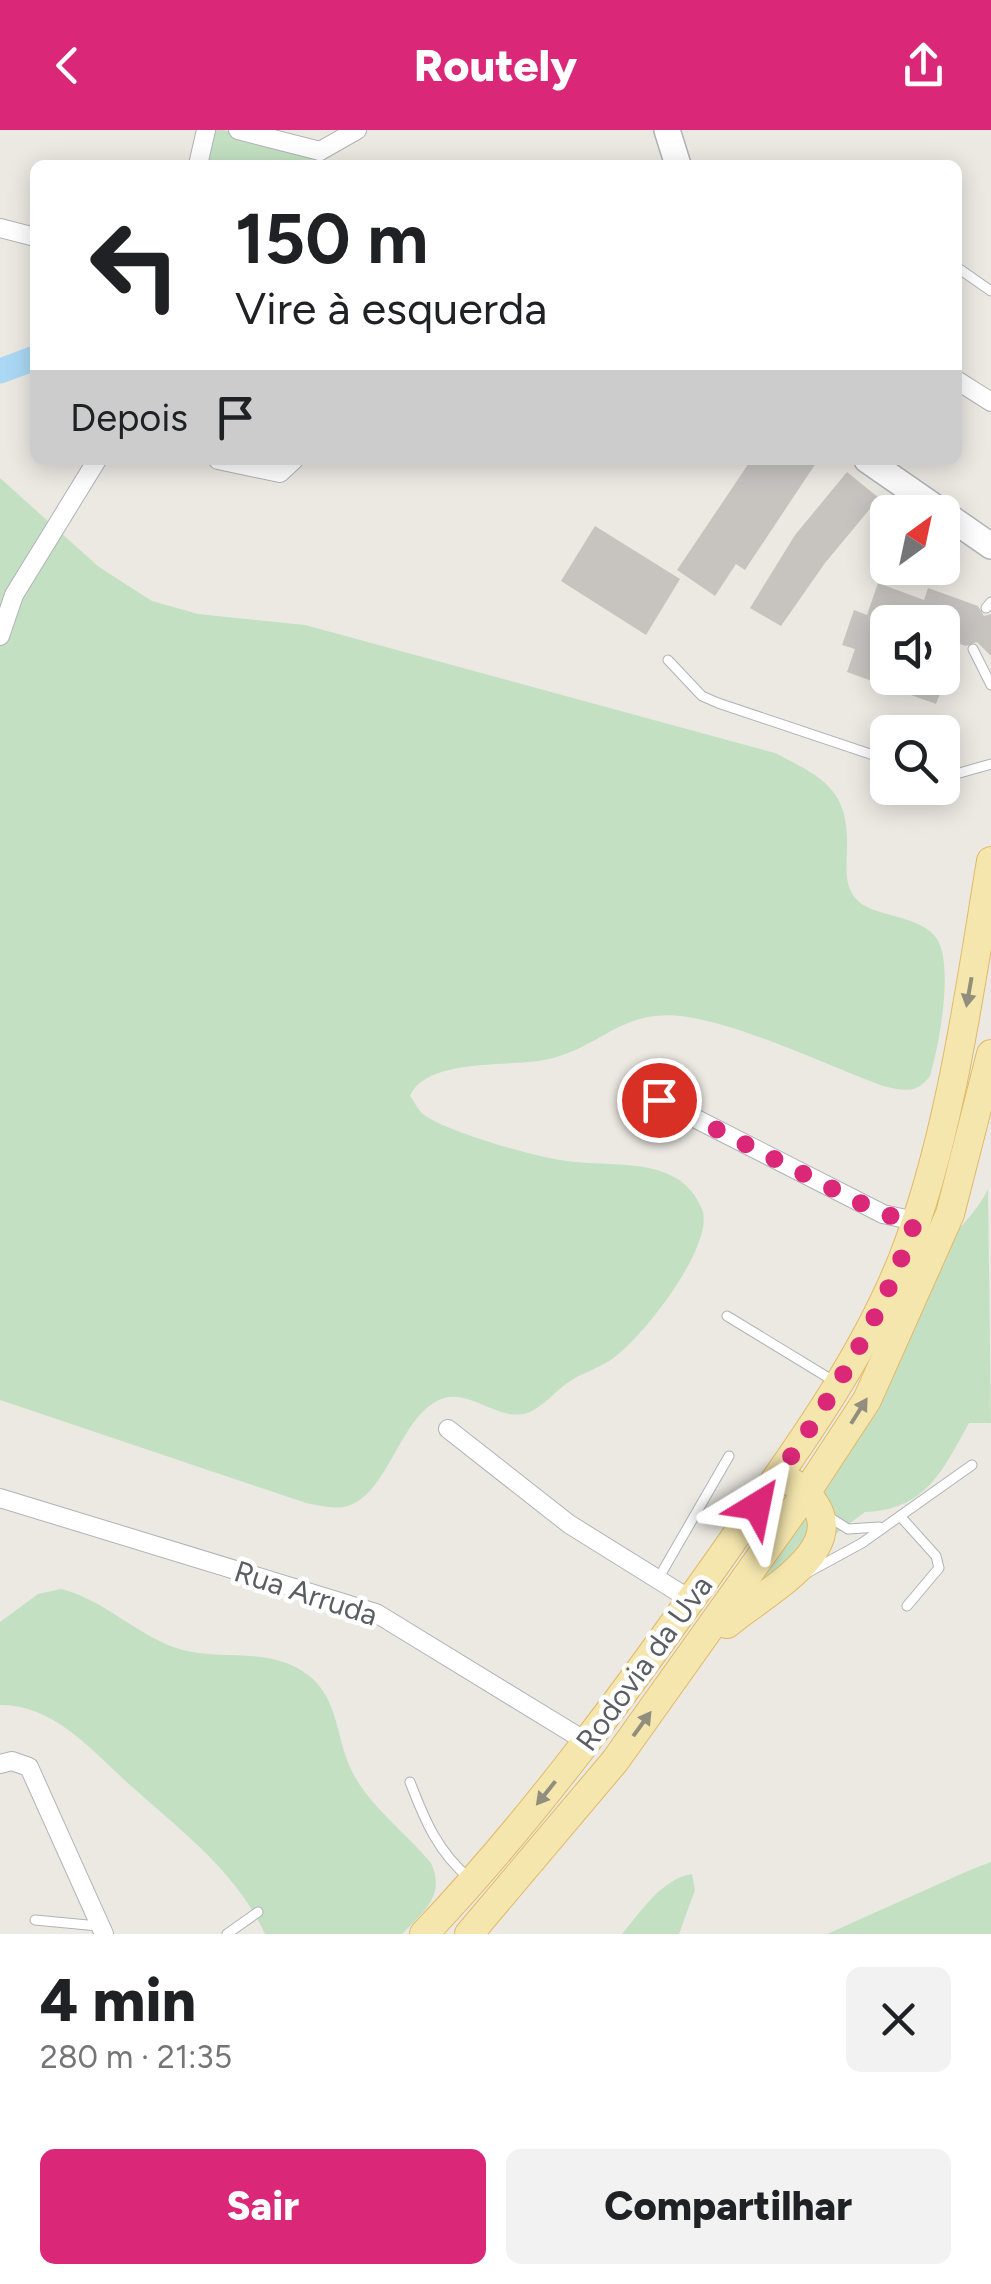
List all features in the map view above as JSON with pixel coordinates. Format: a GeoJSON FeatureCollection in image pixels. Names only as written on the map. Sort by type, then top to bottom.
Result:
{"type":"FeatureCollection","features":[{"type":"Feature","properties":{"kind":"main road","name":"Rodovia da Uva"},"geometry":{"type":"LineString","coordinates":[[424,1934],[587,1742],[780,1474],[839,1384],[902,1260],[915,1221],[947,1103],[991,861]]}},
{"type":"Feature","properties":{"kind":"main road","name":"Rodovia da Uva"},"geometry":{"type":"LineString","coordinates":[[469,1934],[614,1762],[812,1499],[867,1400],[950,1214],[986,1090],[991,1054]]}},
{"type":"Feature","properties":{"kind":"main road"},"geometry":{"type":"LineString","coordinates":[[696,1651],[816,1549],[824,1521],[812,1499],[780,1474]]}},
{"type":"Feature","properties":{"kind":"main road"},"geometry":{"type":"LineString","coordinates":[[401,1934],[465,1890]]}},
{"type":"Feature","properties":{"kind":"street"},"geometry":{"type":"LineString","coordinates":[[199,160],[206,130]]}},
{"type":"Feature","properties":{"kind":"street"},"geometry":{"type":"LineString","coordinates":[[238,130],[324,158],[357,130]]}},
{"type":"Feature","properties":{"kind":"street"},"geometry":{"type":"LineString","coordinates":[[667,130],[676,160]]}},
{"type":"Feature","properties":{"kind":"street"},"geometry":{"type":"LineString","coordinates":[[0,228],[30,237]]}},
{"type":"Feature","properties":{"kind":"street"},"geometry":{"type":"LineString","coordinates":[[962,384],[991,402]]}},
{"type":"Feature","properties":{"kind":"street"},"geometry":{"type":"LineString","coordinates":[[0,636],[7,599],[95,465]]}},
{"type":"Feature","properties":{"kind":"street"},"geometry":{"type":"LineString","coordinates":[[242,465],[280,473],[289,465]]}},
{"type":"Feature","properties":{"kind":"street"},"geometry":{"type":"LineString","coordinates":[[874,465],[991,546]]}},
{"type":"Feature","properties":{"kind":"street"},"geometry":{"type":"LineString","coordinates":[[659,1100],[882,1214],[915,1221]]}},
{"type":"Feature","properties":{"kind":"street"},"geometry":{"type":"LineString","coordinates":[[448,1430],[569,1524],[691,1600]]}},
{"type":"Feature","properties":{"kind":"street","name":"Rua Arruda"},"geometry":{"type":"LineString","coordinates":[[0,1498],[376,1613],[587,1742]]}},
{"type":"Feature","properties":{"kind":"street"},"geometry":{"type":"LineString","coordinates":[[0,1764],[12,1761],[29,1767],[102,1930]]}},
{"type":"Feature","properties":{"kind":"lane"},"geometry":{"type":"LineString","coordinates":[[962,271],[991,291]]}},
{"type":"Feature","properties":{"kind":"lane"},"geometry":{"type":"LineString","coordinates":[[972,649],[991,685]]}},
{"type":"Feature","properties":{"kind":"lane"},"geometry":{"type":"LineString","coordinates":[[668,660],[702,696],[870,754]]}},
{"type":"Feature","properties":{"kind":"lane"},"geometry":{"type":"LineString","coordinates":[[960,773],[991,764]]}},
{"type":"Feature","properties":{"kind":"lane"},"geometry":{"type":"LineString","coordinates":[[727,1316],[839,1384]]}},
{"type":"Feature","properties":{"kind":"lane"},"geometry":{"type":"LineString","coordinates":[[658,1580],[729,1456]]}},
{"type":"Feature","properties":{"kind":"lane"},"geometry":{"type":"LineString","coordinates":[[750,1604],[862,1543],[972,1466]]}},
{"type":"Feature","properties":{"kind":"lane"},"geometry":{"type":"LineString","coordinates":[[812,1499],[831,1520],[848,1529],[868,1531],[886,1525]]}},
{"type":"Feature","properties":{"kind":"lane"},"geometry":{"type":"LineString","coordinates":[[900,1516],[936,1556],[938,1568],[907,1606]]}},
{"type":"Feature","properties":{"kind":"lane"},"geometry":{"type":"LineString","coordinates":[[410,1782],[437,1844],[465,1890]]}},
{"type":"Feature","properties":{"kind":"lane"},"geometry":{"type":"LineString","coordinates":[[227,1934],[258,1912]]}},
{"type":"Feature","properties":{"kind":"lane"},"geometry":{"type":"LineString","coordinates":[[35,1920],[102,1930]]}},
{"type":"Feature","properties":{"kind":"green space"},"geometry":{"type":"Polygon","coordinates":[[[210,130],[224,130],[308,151],[313,160],[202,160],[210,130]]]}},
{"type":"Feature","properties":{"kind":"green space"},"geometry":{"type":"Polygon","coordinates":[[[0,478],[99,567],[152,601],[198,614],[305,625],[775,753],[819,778],[843,811],[847,877],[856,898],[872,909],[929,931],[942,951],[945,986],[930,1076],[915,1088],[891,1088],[735,1029],[665,1015],[628,1023],[564,1055],[450,1070],[419,1084],[410,1096],[421,1112],[470,1136],[554,1159],[662,1171],[692,1191],[702,1209],[703,1225],[688,1267],[674,1290],[641,1332],[612,1359],[571,1380],[530,1412],[518,1415],[460,1397],[437,1401],[412,1425],[371,1489],[359,1501],[344,1507],[306,1503],[0,1400],[0,478]]]}},
{"type":"Feature","properties":{"kind":"green space"},"geometry":{"type":"Polygon","coordinates":[[[988,1189],[991,1423],[969,1423],[941,1471],[918,1495],[886,1510],[865,1512],[727,1616],[946,1245],[988,1189]]]}},
{"type":"Feature","properties":{"kind":"green space"},"geometry":{"type":"Polygon","coordinates":[[[61,1589],[93,1601],[152,1637],[183,1650],[278,1660],[317,1683],[329,1702],[346,1757],[361,1787],[431,1863],[434,1894],[418,1918],[402,1934],[265,1934],[223,1871],[87,1745],[38,1712],[0,1705],[0,1622],[38,1594],[61,1589]]]}},
{"type":"Feature","properties":{"kind":"green space"},"geometry":{"type":"Polygon","coordinates":[[[991,1862],[991,1934],[827,1934],[970,1870],[991,1862]]]}},
{"type":"Feature","properties":{"kind":"green space"},"geometry":{"type":"Polygon","coordinates":[[[692,1874],[695,1890],[679,1934],[622,1934],[661,1889],[692,1874]]]}},
{"type":"Feature","properties":{"kind":"building"},"geometry":{"type":"Polygon","coordinates":[[[748,465],[815,465],[745,570],[736,564],[715,596],[677,570],[748,465]]]}},
{"type":"Feature","properties":{"kind":"building"},"geometry":{"type":"Polygon","coordinates":[[[847,472],[875,495],[870,495],[870,509],[825,563],[781,626],[750,608],[795,535],[847,472]]]}},
{"type":"Feature","properties":{"kind":"building"},"geometry":{"type":"Polygon","coordinates":[[[595,526],[680,579],[646,635],[561,581],[595,526]]]}},
{"type":"Feature","properties":{"kind":"building"},"geometry":{"type":"Polygon","coordinates":[[[877,585],[883,585],[924,600],[928,588],[978,606],[984,616],[991,614],[991,656],[977,642],[960,644],[960,605],[870,605],[877,585]]]}},
{"type":"Feature","properties":{"kind":"building"},"geometry":{"type":"Polygon","coordinates":[[[870,606],[870,680],[847,672],[855,649],[842,645],[854,610],[867,615],[870,606]]]}},
{"type":"Feature","properties":{"kind":"building"},"geometry":{"type":"Polygon","coordinates":[[[911,695],[939,695],[936,704],[911,695]]]}},
{"type":"Feature","properties":{"kind":"waterway"},"geometry":{"type":"LineString","coordinates":[[0,371],[30,360]]}},
{"type":"Feature","properties":{"kind":"route"},"geometry":{"type":"LineString","coordinates":[[659,1100],[882,1214],[915,1221],[902,1260],[839,1384],[757,1506]]}}]}
